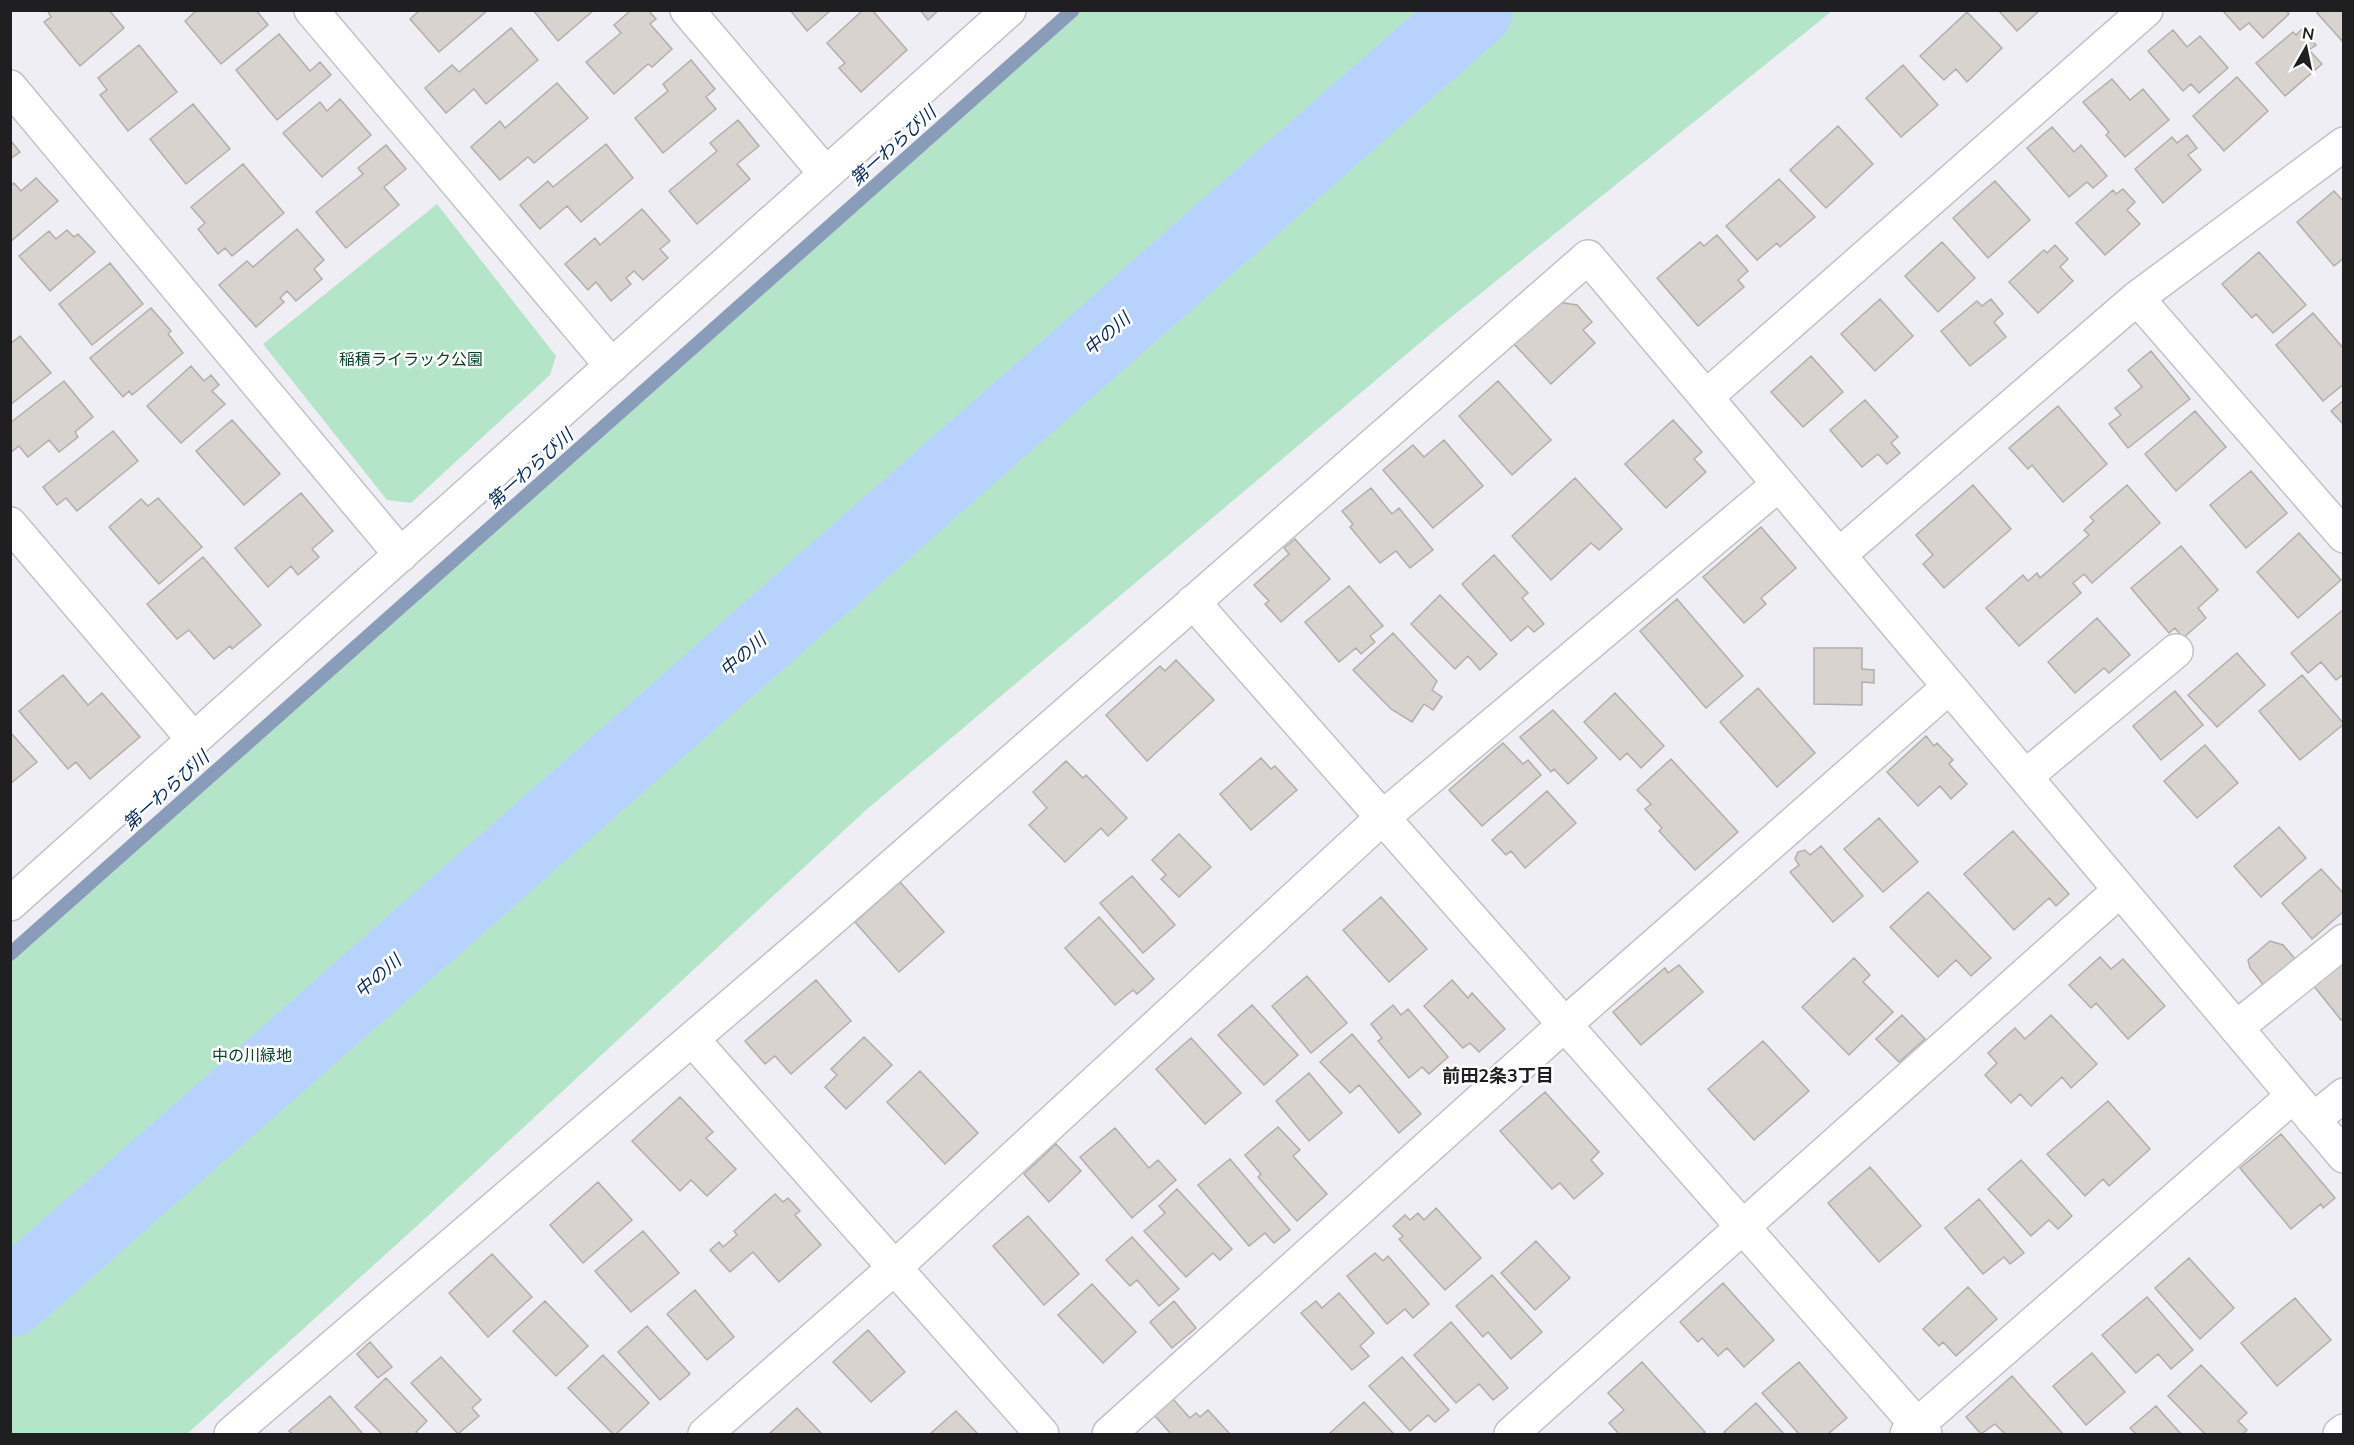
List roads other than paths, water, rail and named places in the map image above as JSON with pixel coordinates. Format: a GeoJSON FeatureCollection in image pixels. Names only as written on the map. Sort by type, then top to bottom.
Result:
{"type":"FeatureCollection","features":[{"type":"Feature","properties":{"kind":"street"},"geometry":{"type":"LineString","coordinates":[[311,10],[612,366]]}},
{"type":"Feature","properties":{"kind":"street"},"geometry":{"type":"LineString","coordinates":[[687,10],[826,174]]}},
{"type":"Feature","properties":{"kind":"street"},"geometry":{"type":"LineString","coordinates":[[10,904],[1009,10]]}},
{"type":"Feature","properties":{"kind":"street"},"geometry":{"type":"LineString","coordinates":[[1706,397],[2146,10]]}},
{"type":"Feature","properties":{"kind":"street"},"geometry":{"type":"LineString","coordinates":[[10,87],[401,555]]}},
{"type":"Feature","properties":{"kind":"street"},"geometry":{"type":"LineString","coordinates":[[1839,555],[2137,298],[2340,152]]}},
{"type":"Feature","properties":{"kind":"street"},"geometry":{"type":"LineString","coordinates":[[231,1434],[692,1039],[1588,257],[2343,1156]]}},
{"type":"Feature","properties":{"kind":"street"},"geometry":{"type":"LineString","coordinates":[[2137,298],[2343,536]]}},
{"type":"Feature","properties":{"kind":"street"},"geometry":{"type":"LineString","coordinates":[[705,1434],[893,1269],[1382,818],[1779,484]]}},
{"type":"Feature","properties":{"kind":"street"},"geometry":{"type":"LineString","coordinates":[[10,524],[194,740]]}},
{"type":"Feature","properties":{"kind":"street"},"geometry":{"type":"LineString","coordinates":[[1193,602],[1744,1229],[1916,1431],[2303,1108],[2343,1095]]}},
{"type":"Feature","properties":{"kind":"street"},"geometry":{"type":"LineString","coordinates":[[2025,777],[2176,651]]}},
{"type":"Feature","properties":{"kind":"street"},"geometry":{"type":"LineString","coordinates":[[1109,1434],[1564,1024],[1949,687]]}},
{"type":"Feature","properties":{"kind":"street"},"geometry":{"type":"LineString","coordinates":[[1511,1434],[1744,1229],[2120,890]]}},
{"type":"Feature","properties":{"kind":"street"},"geometry":{"type":"LineString","coordinates":[[2236,1028],[2343,941]]}},
{"type":"Feature","properties":{"kind":"street"},"geometry":{"type":"LineString","coordinates":[[692,1039],[893,1269],[1042,1434]]}},
{"type":"Feature","properties":{"kind":"street"},"geometry":{"type":"LineString","coordinates":[[2340,1434],[2343,1431]]}},
{"type":"Feature","properties":{"kind":"waterway","name":"第一わらび川"},"geometry":{"type":"LineString","coordinates":[[10,954],[1073,10]]}},
{"type":"Feature","properties":{"kind":"waterway","name":"中の川"},"geometry":{"type":"LineString","coordinates":[[10,1299],[1475,10]]}},
{"type":"Feature","properties":{"kind":"district","name":"前田2条3丁目"},"geometry":{"type":"Point","coordinates":[1498,1076]}},
{"type":"Feature","properties":{"kind":"park label","name":"稲積ライラック公園"},"geometry":{"type":"Point","coordinates":[411,360]}},
{"type":"Feature","properties":{"kind":"park label","name":"中の川緑地"},"geometry":{"type":"Point","coordinates":[252,1056]}}]}
